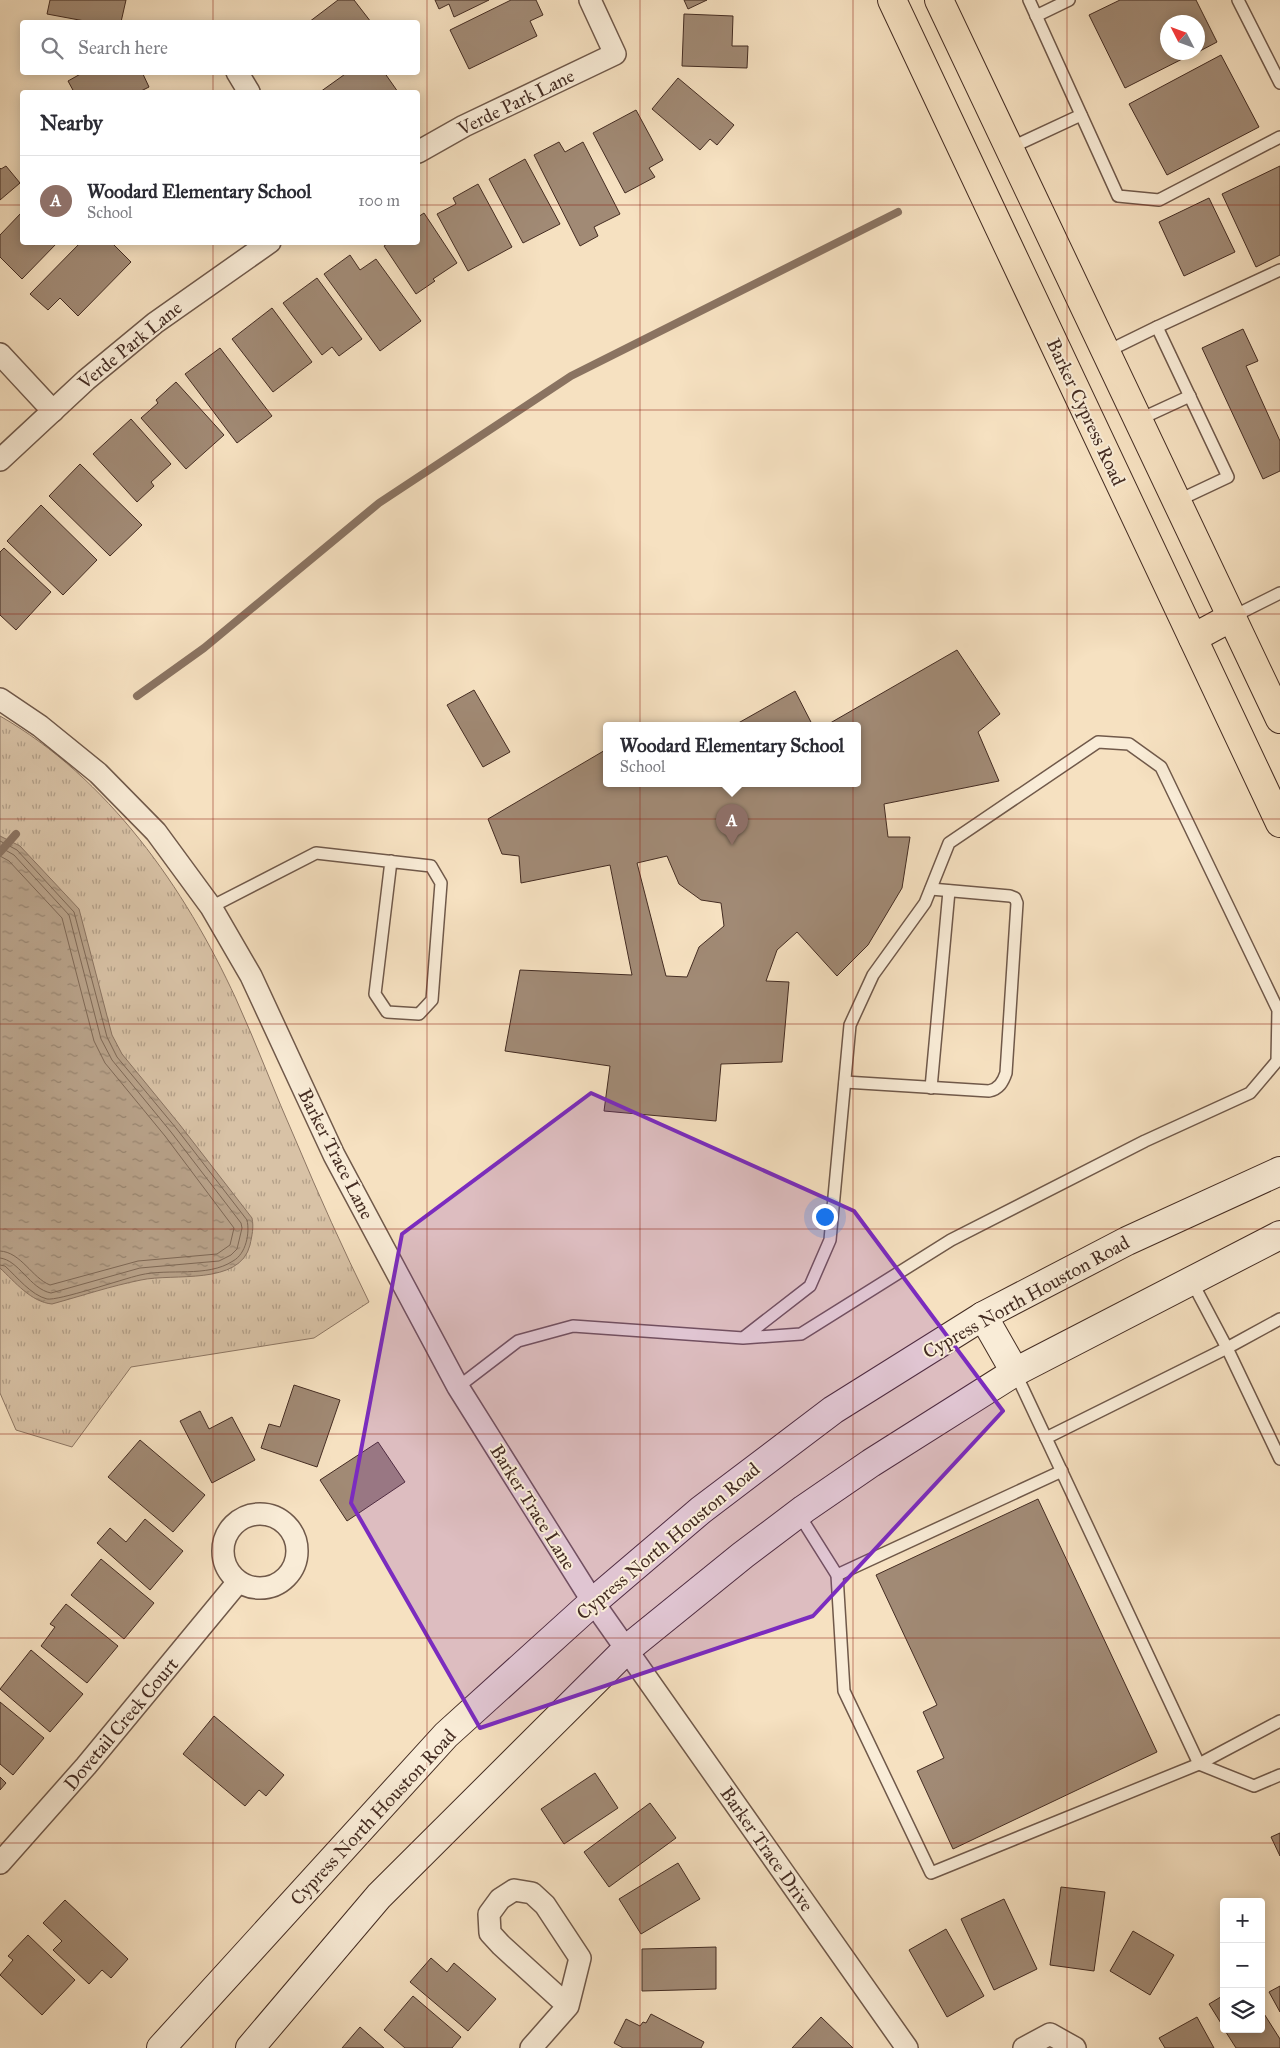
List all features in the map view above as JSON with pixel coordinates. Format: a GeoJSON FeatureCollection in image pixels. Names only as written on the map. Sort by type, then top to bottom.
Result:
{"type":"FeatureCollection","features":[{"type":"Feature","properties":{"kind":"main road"},"geometry":{"type":"LineString","coordinates":[[939,0],[1280,718]]}},
{"type":"Feature","properties":{"kind":"main road","name":"Barker Cypress Road"},"geometry":{"type":"LineString","coordinates":[[899,2],[1280,823]]}},
{"type":"Feature","properties":{"kind":"main road"},"geometry":{"type":"LineString","coordinates":[[1193,638],[1232,617]]}},
{"type":"Feature","properties":{"kind":"main road","name":"Cypress North Houston Road"},"geometry":{"type":"LineString","coordinates":[[161,2048],[446,1735],[593,1602],[701,1510],[833,1410],[983,1316],[1126,1241],[1280,1171]]}},
{"type":"Feature","properties":{"kind":"main road"},"geometry":{"type":"LineString","coordinates":[[250,2048],[379,1896],[627,1650],[798,1513],[871,1463],[1015,1372],[1280,1235]]}},
{"type":"Feature","properties":{"kind":"main road"},"geometry":{"type":"LineString","coordinates":[[983,1316],[1015,1372]]}},
{"type":"Feature","properties":{"kind":"street","name":"Verde Park Lane"},"geometry":{"type":"LineString","coordinates":[[420,151],[464,126],[615,54],[590,0]]}},
{"type":"Feature","properties":{"kind":"street"},"geometry":{"type":"LineString","coordinates":[[239,75],[248,90]]}},
{"type":"Feature","properties":{"kind":"street","name":"Verde Park Lane"},"geometry":{"type":"LineString","coordinates":[[0,460],[86,380],[155,323],[266,245]]}},
{"type":"Feature","properties":{"kind":"street"},"geometry":{"type":"LineString","coordinates":[[0,354],[53,411]]}},
{"type":"Feature","properties":{"kind":"street","name":"Barker Trace Lane"},"geometry":{"type":"LineString","coordinates":[[0,699],[40,726],[98,773],[156,832],[211,907],[251,976],[334,1155],[458,1387],[593,1602],[627,1650]]}},
{"type":"Feature","properties":{"kind":"street","name":"Dovetail Creek Court"},"geometry":{"type":"LineString","coordinates":[[0,1863],[86,1766],[238,1582]]}},
{"type":"Feature","properties":{"kind":"street","name":"Barker Trace Drive"},"geometry":{"type":"LineString","coordinates":[[627,1650],[907,2048]]}},
{"type":"Feature","properties":{"kind":"street"},"geometry":{"type":"LineString","coordinates":[[531,2048],[568,2006],[580,1958],[545,1904],[532,1893],[514,1890],[500,1899],[489,1914],[490,1933],[501,1946],[568,2006]]}},
{"type":"Feature","properties":{"kind":"street"},"geometry":{"type":"LineString","coordinates":[[1024,2048],[1050,2034],[1076,2048]]}},
{"type":"Feature","properties":{"kind":"lane"},"geometry":{"type":"LineString","coordinates":[[1029,0],[1118,196],[1160,200],[1280,137]]}},
{"type":"Feature","properties":{"kind":"lane"},"geometry":{"type":"LineString","coordinates":[[1036,16],[1069,0]]}},
{"type":"Feature","properties":{"kind":"lane"},"geometry":{"type":"LineString","coordinates":[[1238,0],[1280,83]]}},
{"type":"Feature","properties":{"kind":"lane"},"geometry":{"type":"LineString","coordinates":[[1010,148],[1081,115]]}},
{"type":"Feature","properties":{"kind":"lane"},"geometry":{"type":"LineString","coordinates":[[1106,352],[1280,270]]}},
{"type":"Feature","properties":{"kind":"lane"},"geometry":{"type":"LineString","coordinates":[[1157,327],[1228,477],[1177,501]]}},
{"type":"Feature","properties":{"kind":"lane"},"geometry":{"type":"LineString","coordinates":[[1138,420],[1190,396]]}},
{"type":"Feature","properties":{"kind":"lane"},"geometry":{"type":"LineString","coordinates":[[1232,617],[1280,593]]}},
{"type":"Feature","properties":{"kind":"lane"},"geometry":{"type":"LineString","coordinates":[[458,1387],[518,1341],[573,1326],[743,1338],[801,1334],[951,1240],[1145,1141],[1250,1093],[1277,1061],[1278,1010],[1161,767],[1129,744],[1098,742],[949,843],[925,904],[873,975],[850,1024],[830,1240],[810,1286],[743,1338]]}},
{"type":"Feature","properties":{"kind":"lane"},"geometry":{"type":"LineString","coordinates":[[211,907],[316,852],[391,861],[431,866],[441,883],[432,1000],[419,1014],[387,1012],[375,994],[391,861]]}},
{"type":"Feature","properties":{"kind":"lane"},"geometry":{"type":"LineString","coordinates":[[845,1082],[989,1091],[1000,1086],[1006,1073],[1017,903],[1015,898],[931,889]]}},
{"type":"Feature","properties":{"kind":"lane"},"geometry":{"type":"LineString","coordinates":[[931,1088],[948,891]]}},
{"type":"Feature","properties":{"kind":"lane"},"geometry":{"type":"LineString","coordinates":[[1191,1280],[1280,1459]]}},
{"type":"Feature","properties":{"kind":"lane"},"geometry":{"type":"LineString","coordinates":[[1046,1438],[1280,1319]]}},
{"type":"Feature","properties":{"kind":"lane"},"geometry":{"type":"LineString","coordinates":[[1015,1372],[1199,1764],[1254,1786],[1280,1775]]}},
{"type":"Feature","properties":{"kind":"lane"},"geometry":{"type":"LineString","coordinates":[[837,1575],[1062,1471]]}},
{"type":"Feature","properties":{"kind":"lane"},"geometry":{"type":"LineString","coordinates":[[798,1513],[837,1575],[844,1691],[931,1873],[1199,1764],[1280,1721]]}},
{"type":"Feature","properties":{"kind":"highlighted area"},"geometry":{"type":"Polygon","coordinates":[[[591,1093],[854,1211],[1003,1411],[813,1616],[480,1728],[351,1503],[402,1234],[591,1093]]]}},
{"type":"Feature","properties":{"kind":"green space"},"geometry":{"type":"Polygon","coordinates":[[[0,716],[39,741],[75,771],[109,804],[139,839],[193,917],[236,999],[313,1182],[369,1302],[314,1338],[131,1367],[72,1447],[16,1430],[0,1393],[0,716]]]}},
{"type":"Feature","properties":{"kind":"water"},"geometry":{"type":"Polygon","coordinates":[[[0,836],[20,846],[79,909],[112,1035],[122,1054],[252,1218],[253,1228],[250,1245],[244,1258],[233,1267],[204,1275],[141,1280],[52,1304],[37,1300],[0,1268],[0,836]]]}},
{"type":"Feature","properties":{"kind":"building"},"geometry":{"type":"Polygon","coordinates":[[[50,0],[126,0],[121,20],[79,20],[47,14],[50,0]]]}},
{"type":"Feature","properties":{"kind":"building"},"geometry":{"type":"Polygon","coordinates":[[[338,0],[354,0],[369,20],[312,20],[338,0]]]}},
{"type":"Feature","properties":{"kind":"building"},"geometry":{"type":"Polygon","coordinates":[[[435,0],[489,0],[454,17],[449,4],[439,9],[435,0]]]}},
{"type":"Feature","properties":{"kind":"building"},"geometry":{"type":"Polygon","coordinates":[[[511,0],[536,0],[543,15],[530,21],[537,36],[469,69],[450,30],[511,0]]]}},
{"type":"Feature","properties":{"kind":"building"},"geometry":{"type":"Polygon","coordinates":[[[684,0],[707,0],[688,9],[684,0]]]}},
{"type":"Feature","properties":{"kind":"building"},"geometry":{"type":"Polygon","coordinates":[[[1120,0],[1196,0],[1204,15],[1160,15],[1160,60],[1180,60],[1125,88],[1089,15],[1120,0]]]}},
{"type":"Feature","properties":{"kind":"building"},"geometry":{"type":"Polygon","coordinates":[[[684,14],[733,16],[732,46],[748,46],[747,68],[682,66],[684,14]]]}},
{"type":"Feature","properties":{"kind":"building"},"geometry":{"type":"Polygon","coordinates":[[[1205,18],[1217,42],[1205,48],[1205,18]]]}},
{"type":"Feature","properties":{"kind":"building"},"geometry":{"type":"Polygon","coordinates":[[[1221,55],[1259,127],[1167,175],[1129,104],[1221,55]]]}},
{"type":"Feature","properties":{"kind":"building"},"geometry":{"type":"Polygon","coordinates":[[[79,75],[143,75],[149,87],[143,90],[73,90],[68,81],[79,75]]]}},
{"type":"Feature","properties":{"kind":"building"},"geometry":{"type":"Polygon","coordinates":[[[344,75],[386,75],[397,90],[323,90],[344,75]]]}},
{"type":"Feature","properties":{"kind":"building"},"geometry":{"type":"Polygon","coordinates":[[[678,78],[734,125],[717,145],[710,139],[700,150],[652,109],[678,78]]]}},
{"type":"Feature","properties":{"kind":"building"},"geometry":{"type":"Polygon","coordinates":[[[636,110],[663,160],[649,168],[655,177],[625,193],[593,133],[636,110]]]}},
{"type":"Feature","properties":{"kind":"building"},"geometry":{"type":"Polygon","coordinates":[[[559,142],[565,152],[583,142],[620,214],[594,227],[598,236],[580,246],[534,155],[559,142]]]}},
{"type":"Feature","properties":{"kind":"building"},"geometry":{"type":"Polygon","coordinates":[[[525,159],[560,224],[523,243],[489,179],[525,159]]]}},
{"type":"Feature","properties":{"kind":"building"},"geometry":{"type":"Polygon","coordinates":[[[6,166],[20,183],[0,200],[0,168],[6,166]]]}},
{"type":"Feature","properties":{"kind":"building"},"geometry":{"type":"Polygon","coordinates":[[[1280,166],[1280,255],[1256,267],[1222,194],[1280,166]]]}},
{"type":"Feature","properties":{"kind":"building"},"geometry":{"type":"Polygon","coordinates":[[[478,184],[512,247],[468,271],[437,214],[456,204],[453,198],[478,184]]]}},
{"type":"Feature","properties":{"kind":"building"},"geometry":{"type":"Polygon","coordinates":[[[1209,198],[1235,252],[1184,276],[1159,222],[1209,198]]]}},
{"type":"Feature","properties":{"kind":"building"},"geometry":{"type":"Polygon","coordinates":[[[424,213],[457,263],[433,279],[435,281],[416,294],[384,246],[420,245],[420,216],[424,213]]]}},
{"type":"Feature","properties":{"kind":"building"},"geometry":{"type":"Polygon","coordinates":[[[20,214],[20,245],[55,245],[22,279],[0,257],[0,235],[20,214]]]}},
{"type":"Feature","properties":{"kind":"building"},"geometry":{"type":"Polygon","coordinates":[[[78,245],[114,245],[131,262],[78,316],[60,298],[48,310],[30,294],[78,245]]]}},
{"type":"Feature","properties":{"kind":"building"},"geometry":{"type":"Polygon","coordinates":[[[350,255],[360,270],[376,259],[421,321],[380,351],[324,274],[350,255]]]}},
{"type":"Feature","properties":{"kind":"building"},"geometry":{"type":"Polygon","coordinates":[[[317,278],[362,339],[339,356],[332,347],[322,355],[283,303],[317,278]]]}},
{"type":"Feature","properties":{"kind":"building"},"geometry":{"type":"Polygon","coordinates":[[[272,308],[312,362],[273,392],[232,339],[272,308]]]}},
{"type":"Feature","properties":{"kind":"building"},"geometry":{"type":"Polygon","coordinates":[[[1243,329],[1258,361],[1246,366],[1280,441],[1280,471],[1263,479],[1202,348],[1243,329]]]}},
{"type":"Feature","properties":{"kind":"building"},"geometry":{"type":"Polygon","coordinates":[[[220,348],[272,416],[237,443],[185,374],[220,348]]]}},
{"type":"Feature","properties":{"kind":"building"},"geometry":{"type":"Polygon","coordinates":[[[176,382],[224,435],[186,469],[141,418],[158,403],[156,400],[176,382]]]}},
{"type":"Feature","properties":{"kind":"building"},"geometry":{"type":"Polygon","coordinates":[[[131,419],[171,464],[151,482],[154,486],[137,502],[93,454],[131,419]]]}},
{"type":"Feature","properties":{"kind":"building"},"geometry":{"type":"Polygon","coordinates":[[[80,464],[142,525],[110,556],[49,496],[80,464]]]}},
{"type":"Feature","properties":{"kind":"building"},"geometry":{"type":"Polygon","coordinates":[[[41,505],[97,560],[63,595],[7,541],[41,505]]]}},
{"type":"Feature","properties":{"kind":"building"},"geometry":{"type":"Polygon","coordinates":[[[4,548],[51,592],[16,630],[0,615],[0,552],[4,548]]]}},
{"type":"Feature","properties":{"kind":"building"},"geometry":{"type":"Polygon","coordinates":[[[957,650],[1000,714],[978,732],[999,781],[884,804],[888,837],[910,837],[902,888],[868,945],[837,976],[797,932],[777,950],[766,981],[789,982],[782,1062],[721,1064],[716,1121],[604,1111],[610,1066],[505,1051],[520,970],[632,975],[610,865],[521,883],[519,856],[502,854],[488,819],[603,751],[603,787],[861,787],[861,722],[832,722],[957,650]],[[667,856],[637,863],[666,976],[687,977],[699,947],[724,926],[721,903],[701,900],[679,884],[667,856]]]}},
{"type":"Feature","properties":{"kind":"building"},"geometry":{"type":"Polygon","coordinates":[[[474,690],[510,752],[483,767],[447,705],[474,690]]]}},
{"type":"Feature","properties":{"kind":"building"},"geometry":{"type":"Polygon","coordinates":[[[795,691],[811,722],[740,722],[795,691]]]}},
{"type":"Feature","properties":{"kind":"building"},"geometry":{"type":"Polygon","coordinates":[[[294,1385],[340,1400],[317,1467],[261,1448],[269,1424],[280,1427],[294,1385]]]}},
{"type":"Feature","properties":{"kind":"building"},"geometry":{"type":"Polygon","coordinates":[[[200,1411],[209,1429],[232,1417],[255,1460],[212,1483],[180,1421],[200,1411]]]}},
{"type":"Feature","properties":{"kind":"building"},"geometry":{"type":"Polygon","coordinates":[[[140,1440],[205,1495],[173,1532],[108,1477],[140,1440]]]}},
{"type":"Feature","properties":{"kind":"building"},"geometry":{"type":"Polygon","coordinates":[[[378,1442],[405,1482],[347,1521],[320,1480],[378,1442]]]}},
{"type":"Feature","properties":{"kind":"building"},"geometry":{"type":"Polygon","coordinates":[[[1038,1499],[1157,1752],[953,1849],[917,1771],[944,1758],[923,1712],[937,1705],[876,1575],[1038,1499]]]}},
{"type":"Feature","properties":{"kind":"building"},"geometry":{"type":"Polygon","coordinates":[[[145,1519],[183,1551],[150,1590],[97,1543],[110,1528],[126,1542],[145,1519]]]}},
{"type":"Feature","properties":{"kind":"building"},"geometry":{"type":"Polygon","coordinates":[[[101,1559],[154,1603],[124,1639],[71,1595],[101,1559]]]}},
{"type":"Feature","properties":{"kind":"building"},"geometry":{"type":"Polygon","coordinates":[[[66,1604],[118,1646],[87,1683],[41,1646],[55,1627],[50,1624],[66,1604]]]}},
{"type":"Feature","properties":{"kind":"building"},"geometry":{"type":"Polygon","coordinates":[[[31,1650],[83,1694],[50,1732],[0,1689],[31,1650]]]}},
{"type":"Feature","properties":{"kind":"building"},"geometry":{"type":"Polygon","coordinates":[[[0,1702],[44,1738],[13,1775],[0,1764],[0,1702]]]}},
{"type":"Feature","properties":{"kind":"building"},"geometry":{"type":"Polygon","coordinates":[[[214,1716],[284,1775],[266,1796],[259,1790],[245,1806],[183,1754],[214,1716]]]}},
{"type":"Feature","properties":{"kind":"building"},"geometry":{"type":"Polygon","coordinates":[[[595,1773],[618,1808],[564,1844],[541,1809],[595,1773]]]}},
{"type":"Feature","properties":{"kind":"building"},"geometry":{"type":"Polygon","coordinates":[[[0,1777],[6,1783],[0,1790],[0,1777]]]}},
{"type":"Feature","properties":{"kind":"building"},"geometry":{"type":"Polygon","coordinates":[[[650,1803],[676,1838],[609,1887],[584,1852],[650,1803]]]}},
{"type":"Feature","properties":{"kind":"building"},"geometry":{"type":"Polygon","coordinates":[[[1280,1833],[1280,1856],[1271,1837],[1280,1833]]]}},
{"type":"Feature","properties":{"kind":"building"},"geometry":{"type":"Polygon","coordinates":[[[678,1863],[700,1899],[641,1934],[619,1899],[678,1863]]]}},
{"type":"Feature","properties":{"kind":"building"},"geometry":{"type":"Polygon","coordinates":[[[1061,1887],[1105,1892],[1094,1971],[1050,1965],[1061,1887]]]}},
{"type":"Feature","properties":{"kind":"building"},"geometry":{"type":"Polygon","coordinates":[[[1004,1899],[1037,1969],[994,1990],[961,1919],[1004,1899]]]}},
{"type":"Feature","properties":{"kind":"building"},"geometry":{"type":"Polygon","coordinates":[[[65,1900],[128,1959],[111,1978],[102,1970],[89,1984],[53,1950],[62,1941],[43,1923],[65,1900]]]}},
{"type":"Feature","properties":{"kind":"building"},"geometry":{"type":"Polygon","coordinates":[[[946,1929],[984,1996],[947,2017],[909,1950],[946,1929]]]}},
{"type":"Feature","properties":{"kind":"building"},"geometry":{"type":"Polygon","coordinates":[[[1133,1931],[1174,1955],[1150,1995],[1110,1971],[1133,1931]]]}},
{"type":"Feature","properties":{"kind":"building"},"geometry":{"type":"Polygon","coordinates":[[[28,1935],[75,1980],[42,2015],[0,1975],[13,1960],[8,1956],[28,1935]]]}},
{"type":"Feature","properties":{"kind":"building"},"geometry":{"type":"Polygon","coordinates":[[[716,1947],[716,1989],[642,1991],[642,1949],[716,1947]]]}},
{"type":"Feature","properties":{"kind":"building"},"geometry":{"type":"Polygon","coordinates":[[[431,1958],[447,1972],[454,1963],[496,1999],[468,2031],[410,1982],[431,1958]]]}},
{"type":"Feature","properties":{"kind":"building"},"geometry":{"type":"Polygon","coordinates":[[[1280,1986],[1280,2012],[1269,1992],[1280,1986]]]}},
{"type":"Feature","properties":{"kind":"building"},"geometry":{"type":"Polygon","coordinates":[[[413,1996],[461,2037],[452,2048],[405,2048],[384,2030],[413,1996]]]}},
{"type":"Feature","properties":{"kind":"building"},"geometry":{"type":"Polygon","coordinates":[[[1220,1997],[1220,2022],[1209,2004],[1220,1997]]]}},
{"type":"Feature","properties":{"kind":"building"},"geometry":{"type":"Polygon","coordinates":[[[651,2014],[704,2042],[701,2048],[623,2048],[614,2043],[626,2019],[640,2026],[643,2022],[646,2023],[651,2014]]]}},
{"type":"Feature","properties":{"kind":"building"},"geometry":{"type":"Polygon","coordinates":[[[1265,2015],[1280,2039],[1280,2048],[1236,2048],[1227,2033],[1265,2033],[1265,2015]]]}},
{"type":"Feature","properties":{"kind":"building"},"geometry":{"type":"Polygon","coordinates":[[[821,2017],[853,2048],[792,2048],[821,2017]]]}},
{"type":"Feature","properties":{"kind":"building"},"geometry":{"type":"Polygon","coordinates":[[[1197,2017],[1214,2048],[1165,2048],[1159,2038],[1197,2017]]]}},
{"type":"Feature","properties":{"kind":"building"},"geometry":{"type":"Polygon","coordinates":[[[360,2027],[384,2048],[342,2048],[360,2027]]]}},
{"type":"Feature","properties":{"kind":"waterway"},"geometry":{"type":"LineString","coordinates":[[137,696],[204,648],[379,503],[571,376],[898,212]]}},
{"type":"Feature","properties":{"kind":"waterway"},"geometry":{"type":"LineString","coordinates":[[0,852],[16,834]]}},
{"type":"Feature","properties":{"kind":"place","name":"Woodard Elementary School"},"geometry":{"type":"Point","coordinates":[732,845]}}]}
